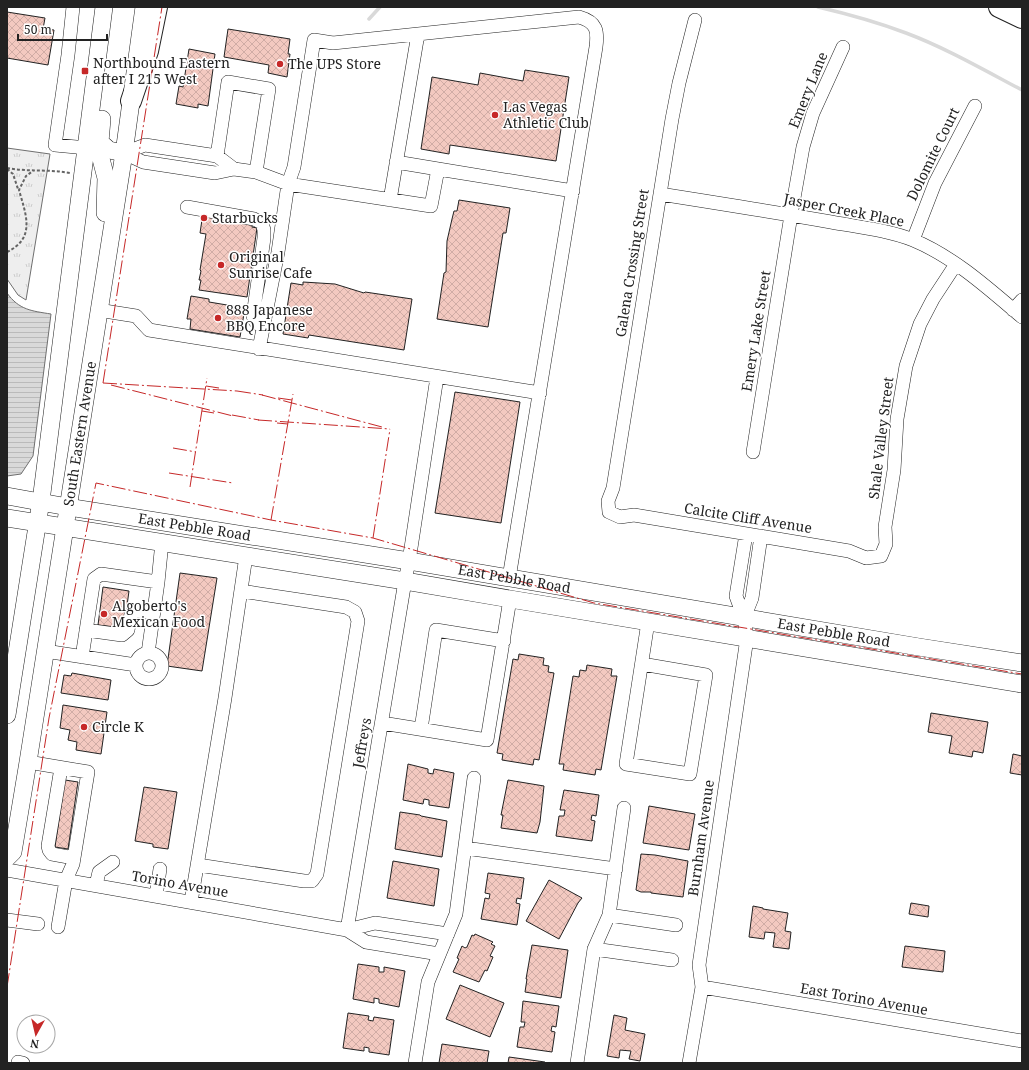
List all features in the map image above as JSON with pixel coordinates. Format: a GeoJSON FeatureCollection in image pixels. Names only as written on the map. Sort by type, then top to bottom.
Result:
{"type":"FeatureCollection","features":[{"type":"Feature","properties":{"kind":"highway"},"geometry":{"type":"LineString","coordinates":[[131,101],[148,51],[156,7]]}},
{"type":"Feature","properties":{"kind":"highway"},"geometry":{"type":"LineString","coordinates":[[999,7],[1022,18]]}},
{"type":"Feature","properties":{"kind":"main road","name":"South Eastern Avenue"},"geometry":{"type":"LineString","coordinates":[[7,715],[41,501],[104,7]]}},
{"type":"Feature","properties":{"kind":"main road","name":"South Eastern Avenue"},"geometry":{"type":"LineString","coordinates":[[7,858],[13,852],[46,651],[98,310],[124,153],[144,7]]}},
{"type":"Feature","properties":{"kind":"main road"},"geometry":{"type":"LineString","coordinates":[[99,49],[106,54],[108,64],[100,142],[109,150],[124,153]]}},
{"type":"Feature","properties":{"kind":"main road"},"geometry":{"type":"LineString","coordinates":[[87,148],[100,155],[106,178],[105,210],[108,255]]}},
{"type":"Feature","properties":{"kind":"main road","name":"East Pebble Road"},"geometry":{"type":"LineString","coordinates":[[7,496],[1022,663]]}},
{"type":"Feature","properties":{"kind":"main road","name":"East Pebble Road"},"geometry":{"type":"LineString","coordinates":[[7,518],[405,581],[1022,684]]}},
{"type":"Feature","properties":{"kind":"street"},"geometry":{"type":"LineString","coordinates":[[73,7],[68,55],[55,145],[87,148]]}},
{"type":"Feature","properties":{"kind":"street"},"geometry":{"type":"LineString","coordinates":[[259,349],[278,252],[288,184],[294,167],[314,40],[333,43],[579,17],[588,20],[596,28],[597,36],[509,578]]}},
{"type":"Feature","properties":{"kind":"street","name":"Galena Crossing Street"},"geometry":{"type":"LineString","coordinates":[[609,512],[608,501],[613,488],[677,89],[695,20]]}},
{"type":"Feature","properties":{"kind":"street"},"geometry":{"type":"LineString","coordinates":[[390,200],[418,34]]}},
{"type":"Feature","properties":{"kind":"street","name":"Emery Lane"},"geometry":{"type":"LineString","coordinates":[[791,215],[799,166],[808,129],[813,113],[843,47]]}},
{"type":"Feature","properties":{"kind":"street"},"geometry":{"type":"LineString","coordinates":[[217,156],[228,82],[269,89],[256,172]]}},
{"type":"Feature","properties":{"kind":"street","name":"Dolomite Court"},"geometry":{"type":"LineString","coordinates":[[913,240],[935,183],[975,106]]}},
{"type":"Feature","properties":{"kind":"street"},"geometry":{"type":"LineString","coordinates":[[124,153],[145,145],[217,156],[234,169]]}},
{"type":"Feature","properties":{"kind":"street"},"geometry":{"type":"LineString","coordinates":[[124,153],[143,162],[215,173],[234,169],[256,172],[288,184],[432,206],[438,168]]}},
{"type":"Feature","properties":{"kind":"street"},"geometry":{"type":"LineString","coordinates":[[396,162],[572,191]]}},
{"type":"Feature","properties":{"kind":"street","name":"Jasper Creek Place"},"geometry":{"type":"LineString","coordinates":[[660,194],[881,231],[913,240],[956,264],[1019,309]]}},
{"type":"Feature","properties":{"kind":"street"},"geometry":{"type":"LineString","coordinates":[[188,207],[254,219],[262,223],[264,238],[254,316],[255,321],[263,328]]}},
{"type":"Feature","properties":{"kind":"street","name":"Emery Lake Street"},"geometry":{"type":"LineString","coordinates":[[754,452],[791,215]]}},
{"type":"Feature","properties":{"kind":"street","name":"Shale Valley Street"},"geometry":{"type":"LineString","coordinates":[[881,556],[886,544],[885,527],[894,470],[897,419],[906,366],[920,324],[933,299],[956,264]]}},
{"type":"Feature","properties":{"kind":"street"},"geometry":{"type":"LineString","coordinates":[[98,310],[136,316],[149,330],[259,349],[540,393]]}},
{"type":"Feature","properties":{"kind":"street","name":"Jeffreys"},"geometry":{"type":"LineString","coordinates":[[346,930],[409,562],[437,377]]}},
{"type":"Feature","properties":{"kind":"street","name":"Calcite Cliff Avenue"},"geometry":{"type":"LineString","coordinates":[[609,512],[620,517],[634,515],[849,551],[866,558],[881,556]]}},
{"type":"Feature","properties":{"kind":"street"},"geometry":{"type":"LineString","coordinates":[[744,618],[736,596],[746,534]]}},
{"type":"Feature","properties":{"kind":"street"},"geometry":{"type":"LineString","coordinates":[[744,618],[752,598],[761,536]]}},
{"type":"Feature","properties":{"kind":"street"},"geometry":{"type":"LineString","coordinates":[[148,653],[162,542]]}},
{"type":"Feature","properties":{"kind":"street"},"geometry":{"type":"LineString","coordinates":[[191,902],[224,706],[246,556]]}},
{"type":"Feature","properties":{"kind":"street"},"geometry":{"type":"LineString","coordinates":[[82,657],[94,579],[101,574],[158,582]]}},
{"type":"Feature","properties":{"kind":"street"},"geometry":{"type":"LineString","coordinates":[[198,865],[304,881],[312,881],[317,874],[358,621],[355,612],[346,607],[241,591]]}},
{"type":"Feature","properties":{"kind":"street"},"geometry":{"type":"LineString","coordinates":[[382,723],[487,740],[510,599]]}},
{"type":"Feature","properties":{"kind":"street"},"geometry":{"type":"LineString","coordinates":[[86,630],[122,635],[128,630],[131,614],[133,612],[154,613]]}},
{"type":"Feature","properties":{"kind":"street","name":"Burnham Avenue"},"geometry":{"type":"LineString","coordinates":[[689,1063],[702,987],[699,965],[746,638],[744,618]]}},
{"type":"Feature","properties":{"kind":"street"},"geometry":{"type":"LineString","coordinates":[[642,664],[706,675],[690,774],[626,764],[648,622]]}},
{"type":"Feature","properties":{"kind":"street"},"geometry":{"type":"LineString","coordinates":[[421,729],[436,630],[504,641]]}},
{"type":"Feature","properties":{"kind":"street"},"geometry":{"type":"LineString","coordinates":[[46,651],[136,665]]}},
{"type":"Feature","properties":{"kind":"street"},"geometry":{"type":"LineString","coordinates":[[142,654],[155,654],[162,660],[159,674],[155,677],[146,678],[138,674],[136,665],[142,654]]}},
{"type":"Feature","properties":{"kind":"street"},"geometry":{"type":"LineString","coordinates":[[28,762],[88,772],[74,864],[66,880],[58,927]]}},
{"type":"Feature","properties":{"kind":"street"},"geometry":{"type":"LineString","coordinates":[[60,768],[48,846],[52,854],[74,858]]}},
{"type":"Feature","properties":{"kind":"street"},"geometry":{"type":"LineString","coordinates":[[415,1063],[428,982],[456,914],[474,778]]}},
{"type":"Feature","properties":{"kind":"street"},"geometry":{"type":"LineString","coordinates":[[577,1063],[594,949],[609,915],[624,808]]}},
{"type":"Feature","properties":{"kind":"street"},"geometry":{"type":"LineString","coordinates":[[465,848],[616,869]]}},
{"type":"Feature","properties":{"kind":"street"},"geometry":{"type":"LineString","coordinates":[[96,885],[99,872],[113,862]]}},
{"type":"Feature","properties":{"kind":"street","name":"Torino Avenue"},"geometry":{"type":"LineString","coordinates":[[7,870],[346,930]]}},
{"type":"Feature","properties":{"kind":"street"},"geometry":{"type":"LineString","coordinates":[[156,896],[160,870]]}},
{"type":"Feature","properties":{"kind":"street"},"geometry":{"type":"LineString","coordinates":[[609,915],[676,925]]}},
{"type":"Feature","properties":{"kind":"street"},"geometry":{"type":"LineString","coordinates":[[7,920],[38,924]]}},
{"type":"Feature","properties":{"kind":"street"},"geometry":{"type":"LineString","coordinates":[[346,930],[375,923],[448,934]]}},
{"type":"Feature","properties":{"kind":"street"},"geometry":{"type":"LineString","coordinates":[[400,948],[403,927]]}},
{"type":"Feature","properties":{"kind":"street"},"geometry":{"type":"LineString","coordinates":[[346,930],[366,942],[440,954]]}},
{"type":"Feature","properties":{"kind":"street"},"geometry":{"type":"LineString","coordinates":[[594,949],[672,960]]}},
{"type":"Feature","properties":{"kind":"street","name":"East Torino Avenue"},"geometry":{"type":"LineString","coordinates":[[702,987],[1022,1041]]}},
{"type":"Feature","properties":{"kind":"path"},"geometry":{"type":"LineString","coordinates":[[7,169],[13,174],[27,221],[23,239],[18,246],[7,252]]}},
{"type":"Feature","properties":{"kind":"path"},"geometry":{"type":"LineString","coordinates":[[19,190],[26,176],[34,170]]}},
{"type":"Feature","properties":{"kind":"green space"},"geometry":{"type":"Polygon","coordinates":[[[7,148],[50,154],[26,300],[18,295],[7,279],[7,148]]]}},
{"type":"Feature","properties":{"kind":"shaded area"},"geometry":{"type":"Polygon","coordinates":[[[7,293],[16,303],[26,309],[51,314],[33,456],[21,474],[7,476],[7,293]]]}},
{"type":"Feature","properties":{"kind":"building"},"geometry":{"type":"Polygon","coordinates":[[[7,12],[45,18],[43,29],[54,30],[48,65],[7,58],[7,12]]]}},
{"type":"Feature","properties":{"kind":"building"},"geometry":{"type":"Polygon","coordinates":[[[228,29],[290,39],[287,77],[268,73],[269,65],[224,57],[228,29]]]}},
{"type":"Feature","properties":{"kind":"building"},"geometry":{"type":"Polygon","coordinates":[[[189,49],[215,54],[208,106],[198,104],[198,108],[176,104],[179,86],[183,87],[189,49]]]}},
{"type":"Feature","properties":{"kind":"building","name":"Las Vegas Athletic Club"},"geometry":{"type":"Polygon","coordinates":[[[525,70],[569,77],[556,161],[450,145],[449,154],[421,149],[432,77],[478,85],[480,73],[523,81],[525,70]]]}},
{"type":"Feature","properties":{"kind":"building"},"geometry":{"type":"Polygon","coordinates":[[[459,200],[510,208],[506,233],[503,233],[488,327],[437,319],[444,273],[446,272],[447,241],[454,211],[457,211],[459,200]]]}},
{"type":"Feature","properties":{"kind":"building"},"geometry":{"type":"Polygon","coordinates":[[[203,213],[252,224],[252,227],[257,228],[247,297],[199,290],[201,280],[199,280],[200,270],[206,234],[200,233],[203,213]]]}},
{"type":"Feature","properties":{"kind":"building"},"geometry":{"type":"Polygon","coordinates":[[[303,282],[335,284],[364,293],[412,299],[404,350],[309,335],[308,338],[283,334],[291,283],[303,285],[303,282]]]}},
{"type":"Feature","properties":{"kind":"building"},"geometry":{"type":"Polygon","coordinates":[[[191,296],[209,299],[209,302],[245,308],[240,337],[190,329],[191,319],[187,319],[191,296]]]}},
{"type":"Feature","properties":{"kind":"building"},"geometry":{"type":"Polygon","coordinates":[[[455,392],[520,402],[501,523],[435,513],[455,392]]]}},
{"type":"Feature","properties":{"kind":"building"},"geometry":{"type":"Polygon","coordinates":[[[180,573],[217,578],[202,671],[167,666],[180,573]]]}},
{"type":"Feature","properties":{"kind":"building"},"geometry":{"type":"Polygon","coordinates":[[[103,587],[129,591],[124,628],[98,625],[103,587]]]}},
{"type":"Feature","properties":{"kind":"building"},"geometry":{"type":"Polygon","coordinates":[[[519,654],[544,658],[543,665],[549,666],[548,672],[554,673],[539,760],[534,759],[533,765],[502,760],[503,754],[497,753],[513,659],[518,660],[519,654]]]}},
{"type":"Feature","properties":{"kind":"building"},"geometry":{"type":"Polygon","coordinates":[[[587,665],[612,669],[611,676],[617,676],[601,770],[596,769],[595,775],[563,770],[564,764],[559,764],[573,676],[579,677],[580,670],[586,671],[587,665]]]}},
{"type":"Feature","properties":{"kind":"building"},"geometry":{"type":"Polygon","coordinates":[[[72,673],[111,680],[108,700],[61,693],[64,675],[71,676],[72,673]]]}},
{"type":"Feature","properties":{"kind":"building"},"geometry":{"type":"Polygon","coordinates":[[[63,705],[107,712],[101,754],[76,750],[77,742],[68,740],[70,730],[60,728],[63,705]]]}},
{"type":"Feature","properties":{"kind":"building"},"geometry":{"type":"Polygon","coordinates":[[[931,713],[988,722],[983,753],[973,751],[972,757],[949,753],[952,736],[928,732],[931,713]]]}},
{"type":"Feature","properties":{"kind":"building"},"geometry":{"type":"Polygon","coordinates":[[[1013,754],[1022,756],[1022,775],[1010,773],[1013,754]]]}},
{"type":"Feature","properties":{"kind":"building"},"geometry":{"type":"Polygon","coordinates":[[[408,764],[428,769],[428,773],[433,774],[434,769],[454,773],[449,808],[429,805],[429,800],[424,799],[423,804],[403,800],[408,764]]]}},
{"type":"Feature","properties":{"kind":"building"},"geometry":{"type":"Polygon","coordinates":[[[65,780],[78,782],[68,849],[55,847],[65,780]]]}},
{"type":"Feature","properties":{"kind":"building"},"geometry":{"type":"Polygon","coordinates":[[[508,780],[544,786],[540,822],[537,833],[501,828],[503,815],[501,815],[508,780]]]}},
{"type":"Feature","properties":{"kind":"building"},"geometry":{"type":"Polygon","coordinates":[[[144,787],[177,792],[168,849],[153,847],[153,844],[135,841],[144,787]]]}},
{"type":"Feature","properties":{"kind":"building"},"geometry":{"type":"Polygon","coordinates":[[[564,790],[599,795],[596,816],[592,815],[591,820],[595,821],[592,841],[556,836],[559,816],[564,816],[565,810],[560,810],[564,790]]]}},
{"type":"Feature","properties":{"kind":"building"},"geometry":{"type":"Polygon","coordinates":[[[649,806],[695,814],[689,850],[643,843],[649,806]]]}},
{"type":"Feature","properties":{"kind":"building"},"geometry":{"type":"Polygon","coordinates":[[[400,812],[447,821],[442,857],[395,849],[400,812]]]}},
{"type":"Feature","properties":{"kind":"building"},"geometry":{"type":"Polygon","coordinates":[[[641,854],[688,861],[683,897],[641,892],[636,890],[641,854]]]}},
{"type":"Feature","properties":{"kind":"building"},"geometry":{"type":"Polygon","coordinates":[[[393,861],[439,869],[434,906],[387,898],[393,861]]]}},
{"type":"Feature","properties":{"kind":"building"},"geometry":{"type":"Polygon","coordinates":[[[488,873],[524,878],[521,899],[517,898],[516,903],[520,904],[517,925],[481,919],[485,898],[489,899],[490,894],[485,893],[488,873]]]}},
{"type":"Feature","properties":{"kind":"building"},"geometry":{"type":"Polygon","coordinates":[[[549,880],[582,898],[559,939],[526,921],[549,880]]]}},
{"type":"Feature","properties":{"kind":"building"},"geometry":{"type":"Polygon","coordinates":[[[911,903],[929,906],[928,917],[909,914],[911,903]]]}},
{"type":"Feature","properties":{"kind":"building"},"geometry":{"type":"Polygon","coordinates":[[[753,906],[788,913],[785,931],[791,932],[789,949],[773,947],[775,933],[765,932],[764,939],[749,937],[753,906]]]}},
{"type":"Feature","properties":{"kind":"building"},"geometry":{"type":"Polygon","coordinates":[[[475,934],[493,942],[491,944],[495,946],[490,956],[493,957],[487,971],[485,970],[479,982],[453,972],[459,959],[457,958],[462,946],[465,948],[467,947],[472,935],[474,936],[475,934]]]}},
{"type":"Feature","properties":{"kind":"building"},"geometry":{"type":"Polygon","coordinates":[[[532,945],[568,950],[561,998],[525,992],[532,945]]]}},
{"type":"Feature","properties":{"kind":"building"},"geometry":{"type":"Polygon","coordinates":[[[905,946],[945,951],[943,972],[902,967],[905,946]]]}},
{"type":"Feature","properties":{"kind":"building"},"geometry":{"type":"Polygon","coordinates":[[[358,964],[379,967],[379,972],[384,972],[384,967],[405,971],[399,1007],[379,1003],[379,999],[374,998],[374,1003],[353,999],[358,964]]]}},
{"type":"Feature","properties":{"kind":"building"},"geometry":{"type":"Polygon","coordinates":[[[460,985],[504,1003],[490,1037],[446,1019],[460,985]]]}},
{"type":"Feature","properties":{"kind":"building"},"geometry":{"type":"Polygon","coordinates":[[[523,1001],[559,1006],[556,1027],[552,1026],[551,1031],[555,1032],[552,1052],[517,1047],[520,1027],[524,1027],[525,1022],[521,1022],[523,1001]]]}},
{"type":"Feature","properties":{"kind":"building"},"geometry":{"type":"Polygon","coordinates":[[[348,1013],[369,1016],[368,1020],[373,1021],[374,1017],[394,1020],[389,1055],[369,1052],[369,1048],[364,1047],[364,1051],[343,1048],[348,1013]]]}},
{"type":"Feature","properties":{"kind":"building"},"geometry":{"type":"Polygon","coordinates":[[[614,1015],[627,1018],[625,1030],[645,1034],[640,1061],[629,1059],[631,1051],[620,1050],[619,1058],[607,1056],[614,1015]]]}},
{"type":"Feature","properties":{"kind":"building"},"geometry":{"type":"Polygon","coordinates":[[[442,1044],[489,1051],[487,1063],[439,1063],[442,1044]]]}},
{"type":"Feature","properties":{"kind":"building"},"geometry":{"type":"Polygon","coordinates":[[[509,1057],[545,1062],[546,1063],[508,1063],[509,1057]]]}},
{"type":"Feature","properties":{"kind":"waterway"},"geometry":{"type":"LineString","coordinates":[[369,19],[380,7]]}},
{"type":"Feature","properties":{"kind":"waterway"},"geometry":{"type":"LineString","coordinates":[[818,7],[851,15],[895,29],[936,45],[1022,90]]}},
{"type":"Feature","properties":{"kind":"power"},"geometry":{"type":"LineString","coordinates":[[103,383],[162,7]]}},
{"type":"Feature","properties":{"kind":"power"},"geometry":{"type":"LineString","coordinates":[[190,487],[207,378]]}},
{"type":"Feature","properties":{"kind":"power"},"geometry":{"type":"LineString","coordinates":[[103,383],[237,391]]}},
{"type":"Feature","properties":{"kind":"power"},"geometry":{"type":"LineString","coordinates":[[111,385],[233,416]]}},
{"type":"Feature","properties":{"kind":"power"},"geometry":{"type":"LineString","coordinates":[[206,386],[219,388]]}},
{"type":"Feature","properties":{"kind":"power"},"geometry":{"type":"LineString","coordinates":[[237,391],[263,395]]}},
{"type":"Feature","properties":{"kind":"power"},"geometry":{"type":"LineString","coordinates":[[271,520],[293,394]]}},
{"type":"Feature","properties":{"kind":"power"},"geometry":{"type":"LineString","coordinates":[[262,395],[382,427]]}},
{"type":"Feature","properties":{"kind":"power"},"geometry":{"type":"LineString","coordinates":[[278,398],[292,400]]}},
{"type":"Feature","properties":{"kind":"power"},"geometry":{"type":"LineString","coordinates":[[202,411],[214,413]]}},
{"type":"Feature","properties":{"kind":"power"},"geometry":{"type":"LineString","coordinates":[[232,415],[259,420]]}},
{"type":"Feature","properties":{"kind":"power"},"geometry":{"type":"LineString","coordinates":[[258,420],[390,429]]}},
{"type":"Feature","properties":{"kind":"power"},"geometry":{"type":"LineString","coordinates":[[277,423],[288,424]]}},
{"type":"Feature","properties":{"kind":"power"},"geometry":{"type":"LineString","coordinates":[[373,538],[390,429]]}},
{"type":"Feature","properties":{"kind":"power"},"geometry":{"type":"LineString","coordinates":[[173,448],[196,452]]}},
{"type":"Feature","properties":{"kind":"power"},"geometry":{"type":"LineString","coordinates":[[169,473],[233,483]]}},
{"type":"Feature","properties":{"kind":"power"},"geometry":{"type":"LineString","coordinates":[[7,987],[49,718],[96,483],[271,520],[373,538],[594,603],[1022,674]]}},
{"type":"Feature","properties":{"kind":"place","name":"The UPS Store"},"geometry":{"type":"Point","coordinates":[280,64]}},
{"type":"Feature","properties":{"kind":"place","name":"Northbound Eastern after I 215 West"},"geometry":{"type":"Point","coordinates":[85,71]}},
{"type":"Feature","properties":{"kind":"place","name":"Las Vegas Athletic Club"},"geometry":{"type":"Point","coordinates":[495,115]}},
{"type":"Feature","properties":{"kind":"place","name":"Starbucks"},"geometry":{"type":"Point","coordinates":[204,218]}},
{"type":"Feature","properties":{"kind":"place","name":"Original Sunrise Cafe"},"geometry":{"type":"Point","coordinates":[221,265]}},
{"type":"Feature","properties":{"kind":"place","name":"888 Japanese BBQ Encore"},"geometry":{"type":"Point","coordinates":[218,318]}},
{"type":"Feature","properties":{"kind":"place","name":"Algoberto's Mexican Food"},"geometry":{"type":"Point","coordinates":[104,614]}},
{"type":"Feature","properties":{"kind":"place","name":"Circle K"},"geometry":{"type":"Point","coordinates":[84,727]}}]}
